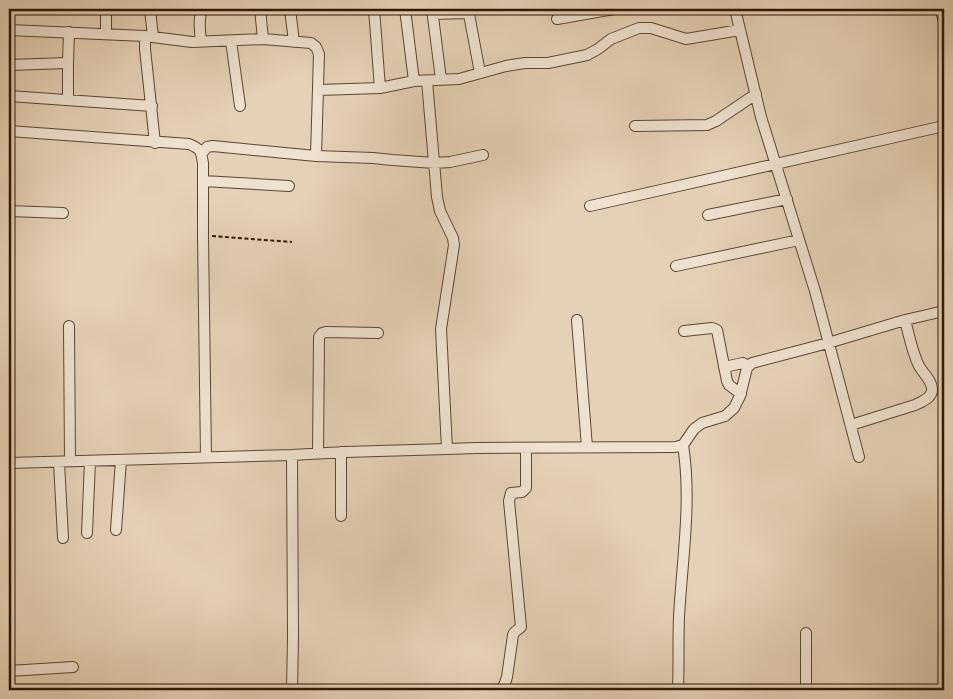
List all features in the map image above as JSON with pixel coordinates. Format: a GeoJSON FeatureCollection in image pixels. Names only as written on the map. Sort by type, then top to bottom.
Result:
{"type":"FeatureCollection","features":[{"type":"Feature","properties":{"kind":"street"},"geometry":{"type":"LineString","coordinates":[[106,9],[106,34]]}},
{"type":"Feature","properties":{"kind":"street"},"geometry":{"type":"LineString","coordinates":[[150,9],[149,37],[145,49],[155,142]]}},
{"type":"Feature","properties":{"kind":"street"},"geometry":{"type":"LineString","coordinates":[[201,42],[200,13],[202,9]]}},
{"type":"Feature","properties":{"kind":"street"},"geometry":{"type":"LineString","coordinates":[[260,9],[262,39]]}},
{"type":"Feature","properties":{"kind":"street"},"geometry":{"type":"LineString","coordinates":[[290,9],[294,42]]}},
{"type":"Feature","properties":{"kind":"street"},"geometry":{"type":"LineString","coordinates":[[374,9],[380,88]]}},
{"type":"Feature","properties":{"kind":"street"},"geometry":{"type":"LineString","coordinates":[[405,9],[414,81]]}},
{"type":"Feature","properties":{"kind":"street"},"geometry":{"type":"LineString","coordinates":[[557,19],[614,9]]}},
{"type":"Feature","properties":{"kind":"street"},"geometry":{"type":"LineString","coordinates":[[735,9],[761,117],[814,291],[859,457]]}},
{"type":"Feature","properties":{"kind":"street"},"geometry":{"type":"LineString","coordinates":[[940,9],[944,21]]}},
{"type":"Feature","properties":{"kind":"street"},"geometry":{"type":"LineString","coordinates":[[441,79],[433,12],[468,11],[480,72]]}},
{"type":"Feature","properties":{"kind":"street"},"geometry":{"type":"LineString","coordinates":[[318,90],[380,88],[414,81],[459,79],[516,64],[548,64],[587,54],[598,49],[611,39],[639,28],[651,28],[686,40],[740,30]]}},
{"type":"Feature","properties":{"kind":"street"},"geometry":{"type":"LineString","coordinates":[[9,30],[106,34],[192,42],[262,39],[311,43],[316,47],[319,54],[316,156]]}},
{"type":"Feature","properties":{"kind":"street"},"geometry":{"type":"LineString","coordinates":[[68,100],[69,32]]}},
{"type":"Feature","properties":{"kind":"street"},"geometry":{"type":"LineString","coordinates":[[231,41],[240,106]]}},
{"type":"Feature","properties":{"kind":"street"},"geometry":{"type":"LineString","coordinates":[[9,65],[68,63]]}},
{"type":"Feature","properties":{"kind":"street"},"geometry":{"type":"LineString","coordinates":[[427,81],[437,197],[440,211],[453,238],[454,245],[441,329],[447,449]]}},
{"type":"Feature","properties":{"kind":"street"},"geometry":{"type":"LineString","coordinates":[[635,126],[707,125],[756,94]]}},
{"type":"Feature","properties":{"kind":"street"},"geometry":{"type":"LineString","coordinates":[[9,96],[152,106]]}},
{"type":"Feature","properties":{"kind":"street"},"geometry":{"type":"LineString","coordinates":[[590,206],[944,126]]}},
{"type":"Feature","properties":{"kind":"street"},"geometry":{"type":"LineString","coordinates":[[9,131],[189,144],[197,147],[202,153],[206,457]]}},
{"type":"Feature","properties":{"kind":"street"},"geometry":{"type":"LineString","coordinates":[[202,153],[207,147],[213,146],[316,156],[435,163],[483,155]]}},
{"type":"Feature","properties":{"kind":"street"},"geometry":{"type":"LineString","coordinates":[[203,181],[288,186]]}},
{"type":"Feature","properties":{"kind":"street"},"geometry":{"type":"LineString","coordinates":[[708,215],[787,199]]}},
{"type":"Feature","properties":{"kind":"street"},"geometry":{"type":"LineString","coordinates":[[9,211],[63,213]]}},
{"type":"Feature","properties":{"kind":"street"},"geometry":{"type":"LineString","coordinates":[[676,266],[799,240]]}},
{"type":"Feature","properties":{"kind":"street"},"geometry":{"type":"LineString","coordinates":[[9,463],[476,448],[675,447],[682,445],[694,428],[702,423],[725,416],[734,408],[741,394],[747,368],[752,362],[944,311]]}},
{"type":"Feature","properties":{"kind":"street"},"geometry":{"type":"LineString","coordinates":[[577,320],[587,447]]}},
{"type":"Feature","properties":{"kind":"street"},"geometry":{"type":"LineString","coordinates":[[851,425],[915,405],[931,395],[931,384],[917,360],[905,320]]}},
{"type":"Feature","properties":{"kind":"street"},"geometry":{"type":"LineString","coordinates":[[63,538],[70,326]]}},
{"type":"Feature","properties":{"kind":"street"},"geometry":{"type":"LineString","coordinates":[[684,331],[712,328],[717,330],[729,385],[741,394]]}},
{"type":"Feature","properties":{"kind":"street"},"geometry":{"type":"LineString","coordinates":[[318,453],[319,337],[322,333],[326,332],[378,333]]}},
{"type":"Feature","properties":{"kind":"street"},"geometry":{"type":"LineString","coordinates":[[724,367],[743,363],[747,368]]}},
{"type":"Feature","properties":{"kind":"street"},"geometry":{"type":"LineString","coordinates":[[678,690],[679,618],[687,480],[682,445]]}},
{"type":"Feature","properties":{"kind":"street"},"geometry":{"type":"LineString","coordinates":[[501,690],[507,676],[513,635],[521,627],[508,501],[511,493],[522,492],[526,488],[526,448]]}},
{"type":"Feature","properties":{"kind":"street"},"geometry":{"type":"LineString","coordinates":[[341,452],[341,516]]}},
{"type":"Feature","properties":{"kind":"street"},"geometry":{"type":"LineString","coordinates":[[292,455],[292,690]]}},
{"type":"Feature","properties":{"kind":"street"},"geometry":{"type":"LineString","coordinates":[[116,530],[121,460]]}},
{"type":"Feature","properties":{"kind":"street"},"geometry":{"type":"LineString","coordinates":[[87,533],[90,461]]}},
{"type":"Feature","properties":{"kind":"street"},"geometry":{"type":"LineString","coordinates":[[806,633],[806,690]]}},
{"type":"Feature","properties":{"kind":"street"},"geometry":{"type":"LineString","coordinates":[[9,671],[73,667]]}},
{"type":"Feature","properties":{"kind":"path"},"geometry":{"type":"LineString","coordinates":[[202,236],[292,242]]}}]}
